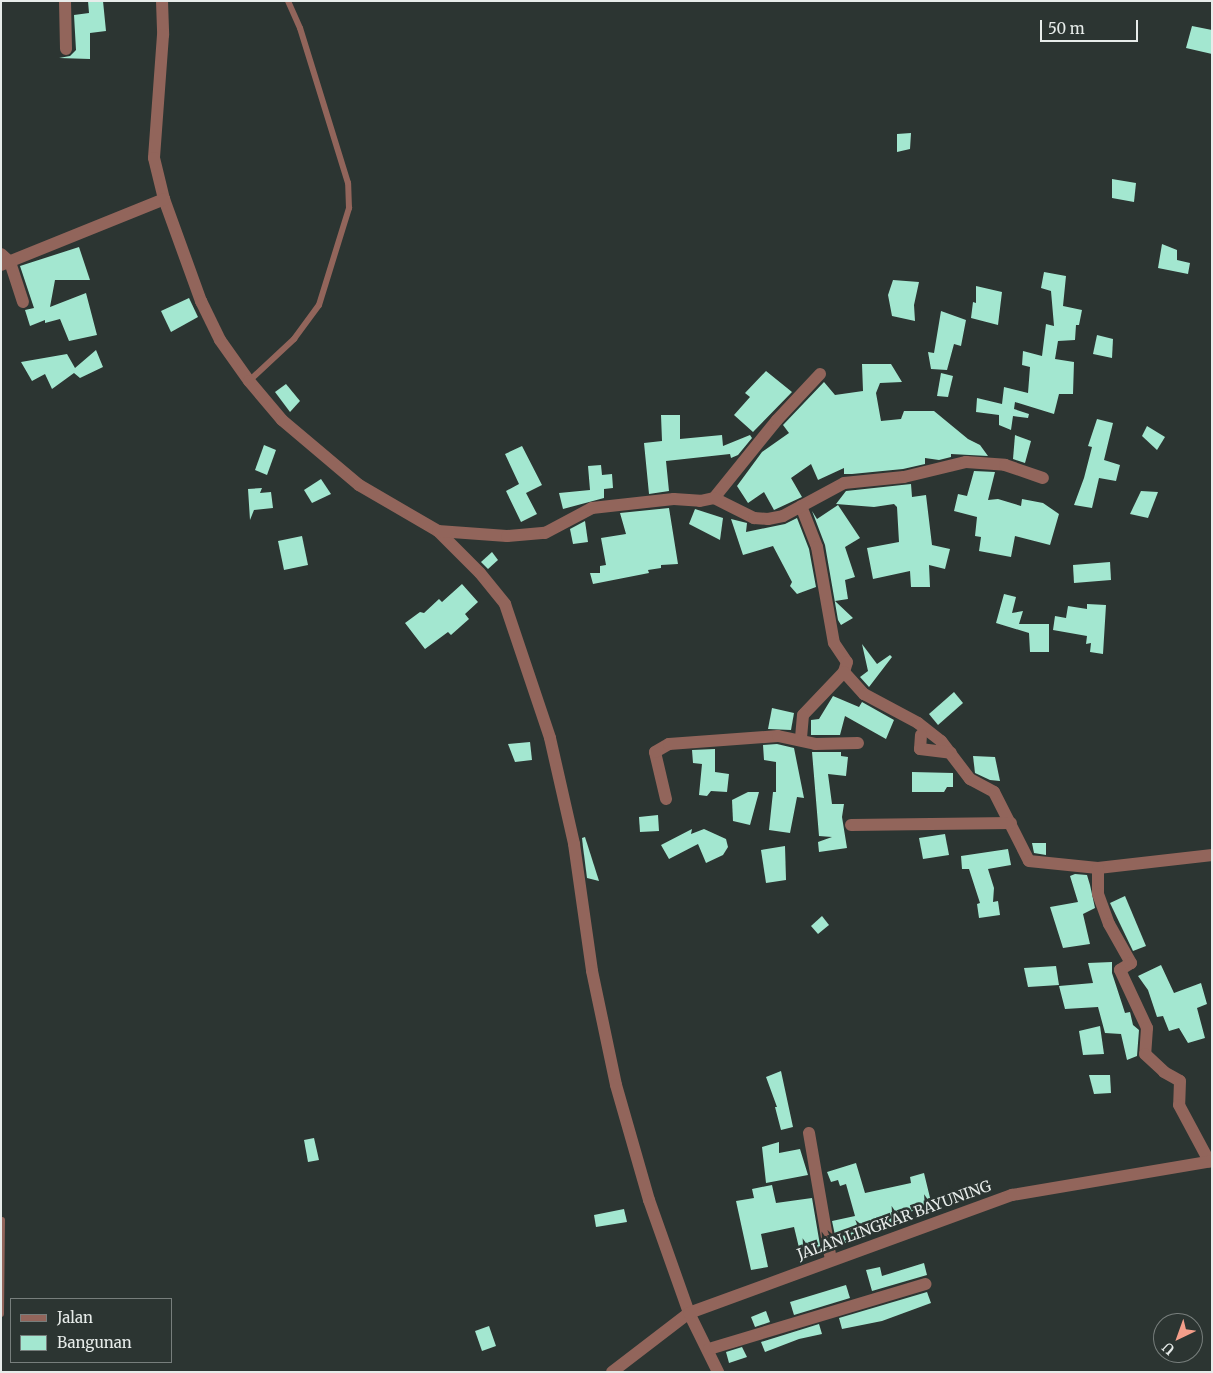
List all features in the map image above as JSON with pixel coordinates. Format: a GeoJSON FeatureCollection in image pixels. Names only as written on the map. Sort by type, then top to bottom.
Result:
{"type":"FeatureCollection","features":[{"type":"Feature","properties":{"kind":"street"},"geometry":{"type":"LineString","coordinates":[[65,1],[66,49]]}},
{"type":"Feature","properties":{"kind":"street"},"geometry":{"type":"LineString","coordinates":[[162,1],[163,35],[154,158],[164,200],[201,301],[220,340],[249,381],[282,420],[327,460],[359,484],[438,531],[480,573],[505,604],[550,738],[574,844],[592,971],[616,1086],[649,1200],[689,1312],[709,1349],[718,1372]]}},
{"type":"Feature","properties":{"kind":"street"},"geometry":{"type":"LineString","coordinates":[[23,302],[4,260],[164,200]]}},
{"type":"Feature","properties":{"kind":"street"},"geometry":{"type":"LineString","coordinates":[[714,498],[777,420],[820,374]]}},
{"type":"Feature","properties":{"kind":"street"},"geometry":{"type":"LineString","coordinates":[[438,531],[507,536],[545,533],[592,508],[714,498],[754,518],[783,516],[844,483],[904,477],[966,462],[1005,465],[1043,478]]}},
{"type":"Feature","properties":{"kind":"street"},"geometry":{"type":"LineString","coordinates":[[801,506],[817,547],[834,643],[847,662],[844,672],[808,707],[802,719],[801,739]]}},
{"type":"Feature","properties":{"kind":"street"},"geometry":{"type":"LineString","coordinates":[[844,672],[864,694],[918,723],[952,753],[970,779],[994,792],[1029,861],[1098,868],[1212,855]]}},
{"type":"Feature","properties":{"kind":"street"},"geometry":{"type":"LineString","coordinates":[[921,735],[920,749],[952,753]]}},
{"type":"Feature","properties":{"kind":"street"},"geometry":{"type":"LineString","coordinates":[[666,798],[656,758],[660,747],[733,737],[801,739],[815,744],[858,743]]}},
{"type":"Feature","properties":{"kind":"street"},"geometry":{"type":"LineString","coordinates":[[851,825],[1011,823]]}},
{"type":"Feature","properties":{"kind":"street"},"geometry":{"type":"LineString","coordinates":[[1098,868],[1098,894],[1109,924],[1130,964],[1120,970],[1147,1028],[1145,1054],[1159,1068],[1180,1081],[1179,1105],[1210,1161]]}},
{"type":"Feature","properties":{"kind":"street"},"geometry":{"type":"LineString","coordinates":[[810,1133],[831,1260]]}},
{"type":"Feature","properties":{"kind":"street","name":"JALAN LINGKAR BAYUNING"},"geometry":{"type":"LineString","coordinates":[[612,1372],[689,1312],[1012,1195],[1210,1161]]}},
{"type":"Feature","properties":{"kind":"street"},"geometry":{"type":"LineString","coordinates":[[709,1349],[925,1284]]}},
{"type":"Feature","properties":{"kind":"lane"},"geometry":{"type":"LineString","coordinates":[[249,381],[294,339],[313,315],[324,292],[349,208],[348,183],[300,28],[288,1]]}},
{"type":"Feature","properties":{"kind":"lane"},"geometry":{"type":"LineString","coordinates":[[1,1314],[2,1220]]}},
{"type":"Feature","properties":{"kind":"building"},"geometry":{"type":"Polygon","coordinates":[[[88,1],[103,1],[106,31],[90,33],[90,59],[59,58],[70,56],[76,50],[74,15],[89,13],[88,1]]]}},
{"type":"Feature","properties":{"kind":"building"},"geometry":{"type":"Polygon","coordinates":[[[1192,26],[1212,30],[1212,54],[1186,48],[1192,26]]]}},
{"type":"Feature","properties":{"kind":"building"},"geometry":{"type":"Polygon","coordinates":[[[911,133],[910,149],[897,152],[897,134],[911,133]]]}},
{"type":"Feature","properties":{"kind":"building"},"geometry":{"type":"Polygon","coordinates":[[[1112,179],[1136,183],[1134,202],[1112,198],[1112,179]]]}},
{"type":"Feature","properties":{"kind":"building"},"geometry":{"type":"Polygon","coordinates":[[[1162,244],[1177,250],[1177,260],[1190,263],[1188,274],[1158,268],[1162,244]]]}},
{"type":"Feature","properties":{"kind":"building"},"geometry":{"type":"Polygon","coordinates":[[[79,247],[90,280],[55,280],[50,307],[86,293],[97,335],[69,341],[60,319],[45,323],[45,320],[30,326],[25,310],[34,308],[20,266],[79,247]]]}},
{"type":"Feature","properties":{"kind":"building"},"geometry":{"type":"Polygon","coordinates":[[[1044,272],[1066,276],[1063,306],[1082,310],[1079,325],[1076,325],[1075,340],[1058,341],[1055,359],[1074,362],[1073,394],[1059,394],[1054,414],[1015,402],[1014,409],[1029,414],[1028,418],[1013,416],[1011,430],[999,425],[999,415],[976,412],[977,398],[1002,404],[1004,387],[1028,393],[1030,367],[1022,365],[1023,351],[1042,356],[1046,324],[1054,326],[1051,291],[1041,288],[1044,272]]]}},
{"type":"Feature","properties":{"kind":"building"},"geometry":{"type":"Polygon","coordinates":[[[893,280],[919,282],[914,305],[915,321],[892,316],[888,295],[893,280]]]}},
{"type":"Feature","properties":{"kind":"building"},"geometry":{"type":"Polygon","coordinates":[[[976,286],[1002,292],[998,325],[971,318],[973,302],[976,303],[976,286]]]}},
{"type":"Feature","properties":{"kind":"building"},"geometry":{"type":"Polygon","coordinates":[[[189,298],[198,317],[171,332],[161,311],[189,298]]]}},
{"type":"Feature","properties":{"kind":"building"},"geometry":{"type":"Polygon","coordinates":[[[941,311],[966,320],[961,346],[954,344],[947,370],[931,369],[928,352],[934,353],[941,311]]]}},
{"type":"Feature","properties":{"kind":"building"},"geometry":{"type":"Polygon","coordinates":[[[1097,335],[1113,339],[1112,358],[1093,354],[1097,335]]]}},
{"type":"Feature","properties":{"kind":"building"},"geometry":{"type":"Polygon","coordinates":[[[96,350],[103,367],[80,378],[74,373],[52,389],[45,374],[32,381],[21,362],[67,354],[75,368],[96,350]]]}},
{"type":"Feature","properties":{"kind":"building"},"geometry":{"type":"Polygon","coordinates":[[[862,364],[891,364],[902,382],[880,383],[876,393],[881,421],[901,419],[904,411],[934,411],[968,439],[980,445],[988,456],[951,454],[951,457],[939,460],[925,458],[925,464],[903,469],[852,474],[844,474],[844,468],[818,480],[811,464],[791,478],[802,497],[774,510],[764,492],[748,503],[737,486],[762,452],[789,433],[783,425],[824,382],[835,395],[863,391],[862,364]]]}},
{"type":"Feature","properties":{"kind":"building"},"geometry":{"type":"Polygon","coordinates":[[[766,371],[792,392],[753,432],[734,415],[750,397],[745,393],[766,371]]]}},
{"type":"Feature","properties":{"kind":"building"},"geometry":{"type":"Polygon","coordinates":[[[941,373],[953,376],[948,397],[937,396],[941,373]]]}},
{"type":"Feature","properties":{"kind":"building"},"geometry":{"type":"Polygon","coordinates":[[[286,384],[300,401],[290,412],[275,392],[286,384]]]}},
{"type":"Feature","properties":{"kind":"building"},"geometry":{"type":"Polygon","coordinates":[[[661,415],[680,415],[680,439],[722,435],[723,446],[750,435],[752,438],[738,455],[731,458],[730,454],[666,461],[669,491],[649,494],[644,443],[662,441],[661,415]]]}},
{"type":"Feature","properties":{"kind":"building"},"geometry":{"type":"Polygon","coordinates":[[[1097,419],[1113,423],[1104,460],[1120,465],[1116,481],[1099,478],[1092,508],[1074,505],[1084,478],[1092,447],[1088,446],[1097,419]]]}},
{"type":"Feature","properties":{"kind":"building"},"geometry":{"type":"Polygon","coordinates":[[[1147,426],[1165,437],[1157,450],[1142,436],[1147,426]]]}},
{"type":"Feature","properties":{"kind":"building"},"geometry":{"type":"Polygon","coordinates":[[[1015,435],[1031,441],[1025,463],[1013,459],[1015,435]]]}},
{"type":"Feature","properties":{"kind":"building"},"geometry":{"type":"Polygon","coordinates":[[[264,445],[276,450],[267,475],[255,470],[264,445]]]}},
{"type":"Feature","properties":{"kind":"building"},"geometry":{"type":"Polygon","coordinates":[[[522,446],[542,485],[526,493],[537,514],[521,522],[506,491],[519,484],[505,454],[522,446]]]}},
{"type":"Feature","properties":{"kind":"building"},"geometry":{"type":"Polygon","coordinates":[[[601,465],[602,475],[612,474],[613,488],[604,489],[604,498],[563,509],[559,493],[590,490],[588,466],[601,465]]]}},
{"type":"Feature","properties":{"kind":"building"},"geometry":{"type":"Polygon","coordinates":[[[974,471],[995,472],[988,500],[998,499],[1021,506],[1022,499],[1043,503],[1059,514],[1050,545],[1015,536],[1011,557],[979,551],[981,537],[975,536],[977,517],[954,511],[958,494],[967,496],[974,471]]]}},
{"type":"Feature","properties":{"kind":"building"},"geometry":{"type":"Polygon","coordinates":[[[321,479],[331,494],[312,503],[304,490],[321,479]]]}},
{"type":"Feature","properties":{"kind":"building"},"geometry":{"type":"Polygon","coordinates":[[[911,484],[912,497],[926,495],[932,545],[950,549],[945,569],[929,565],[930,587],[911,587],[910,571],[873,579],[867,548],[899,542],[897,507],[894,504],[874,507],[836,504],[846,491],[911,484]]]}},
{"type":"Feature","properties":{"kind":"building"},"geometry":{"type":"Polygon","coordinates":[[[262,488],[260,493],[271,492],[273,508],[254,510],[250,520],[248,489],[262,488]]]}},
{"type":"Feature","properties":{"kind":"building"},"geometry":{"type":"Polygon","coordinates":[[[1141,491],[1158,492],[1148,518],[1130,514],[1141,491]]]}},
{"type":"Feature","properties":{"kind":"building"},"geometry":{"type":"Polygon","coordinates":[[[838,505],[860,538],[845,547],[855,577],[845,580],[848,599],[835,601],[853,618],[841,625],[838,620],[825,545],[812,511],[817,519],[838,505]]]}},
{"type":"Feature","properties":{"kind":"building"},"geometry":{"type":"Polygon","coordinates":[[[669,508],[678,564],[661,565],[661,568],[648,570],[649,573],[593,584],[590,573],[600,573],[600,566],[606,565],[601,538],[626,534],[620,513],[669,508]]]}},
{"type":"Feature","properties":{"kind":"building"},"geometry":{"type":"Polygon","coordinates":[[[695,509],[723,518],[720,540],[689,524],[695,509]]]}},
{"type":"Feature","properties":{"kind":"building"},"geometry":{"type":"Polygon","coordinates":[[[797,518],[809,549],[816,587],[797,594],[790,586],[792,582],[773,546],[743,555],[731,519],[747,523],[746,532],[785,524],[797,518]]]}},
{"type":"Feature","properties":{"kind":"building"},"geometry":{"type":"Polygon","coordinates":[[[585,521],[588,542],[573,544],[570,529],[585,521]]]}},
{"type":"Feature","properties":{"kind":"building"},"geometry":{"type":"Polygon","coordinates":[[[302,536],[308,565],[284,570],[278,541],[302,536]]]}},
{"type":"Feature","properties":{"kind":"building"},"geometry":{"type":"Polygon","coordinates":[[[492,552],[498,560],[488,569],[481,562],[492,552]]]}},
{"type":"Feature","properties":{"kind":"building"},"geometry":{"type":"Polygon","coordinates":[[[1110,562],[1111,580],[1074,583],[1073,565],[1110,562]]]}},
{"type":"Feature","properties":{"kind":"building"},"geometry":{"type":"Polygon","coordinates":[[[462,584],[478,602],[465,614],[469,619],[451,635],[448,632],[425,649],[405,623],[420,612],[424,613],[439,599],[442,602],[462,584]]]}},
{"type":"Feature","properties":{"kind":"building"},"geometry":{"type":"Polygon","coordinates":[[[1004,594],[1016,597],[1012,613],[1023,611],[1019,624],[1049,624],[1049,652],[1030,652],[1029,633],[996,623],[1004,594]]]}},
{"type":"Feature","properties":{"kind":"building"},"geometry":{"type":"Polygon","coordinates":[[[1087,604],[1106,605],[1103,654],[1090,652],[1091,643],[1086,644],[1087,636],[1053,630],[1055,616],[1066,618],[1068,606],[1087,609],[1087,604]]]}},
{"type":"Feature","properties":{"kind":"building"},"geometry":{"type":"Polygon","coordinates":[[[862,644],[877,664],[890,655],[892,657],[869,687],[860,677],[868,671],[862,644]]]}},
{"type":"Feature","properties":{"kind":"building"},"geometry":{"type":"Polygon","coordinates":[[[954,692],[963,703],[938,725],[929,714],[954,692]]]}},
{"type":"Feature","properties":{"kind":"building"},"geometry":{"type":"Polygon","coordinates":[[[833,696],[859,707],[862,702],[894,720],[886,739],[845,716],[840,735],[811,735],[811,720],[819,719],[833,696]]]}},
{"type":"Feature","properties":{"kind":"building"},"geometry":{"type":"Polygon","coordinates":[[[772,708],[794,713],[791,730],[768,729],[772,708]]]}},
{"type":"Feature","properties":{"kind":"building"},"geometry":{"type":"Polygon","coordinates":[[[530,742],[532,760],[515,762],[508,744],[530,742]]]}},
{"type":"Feature","properties":{"kind":"building"},"geometry":{"type":"Polygon","coordinates":[[[777,744],[794,748],[804,798],[797,797],[790,833],[769,830],[773,792],[776,792],[776,762],[764,760],[763,745],[777,744]]]}},
{"type":"Feature","properties":{"kind":"building"},"geometry":{"type":"Polygon","coordinates":[[[715,749],[715,772],[729,774],[727,792],[711,791],[707,796],[699,795],[702,764],[693,763],[692,750],[715,749]]]}},
{"type":"Feature","properties":{"kind":"building"},"geometry":{"type":"Polygon","coordinates":[[[812,752],[841,752],[841,756],[848,757],[846,776],[828,774],[832,804],[844,804],[842,817],[847,848],[819,852],[818,842],[832,837],[819,836],[812,752]]]}},
{"type":"Feature","properties":{"kind":"building"},"geometry":{"type":"Polygon","coordinates":[[[973,756],[995,757],[1000,781],[990,780],[975,773],[973,756]]]}},
{"type":"Feature","properties":{"kind":"building"},"geometry":{"type":"Polygon","coordinates":[[[912,772],[953,773],[953,787],[947,787],[944,792],[912,792],[912,772]]]}},
{"type":"Feature","properties":{"kind":"building"},"geometry":{"type":"Polygon","coordinates":[[[748,792],[759,792],[750,825],[733,821],[732,800],[748,792]]]}},
{"type":"Feature","properties":{"kind":"building"},"geometry":{"type":"Polygon","coordinates":[[[658,815],[659,831],[640,832],[639,817],[658,815]]]}},
{"type":"Feature","properties":{"kind":"building"},"geometry":{"type":"Polygon","coordinates":[[[692,829],[691,834],[704,829],[726,839],[728,847],[723,855],[706,863],[698,844],[669,859],[661,845],[692,829]]]}},
{"type":"Feature","properties":{"kind":"building"},"geometry":{"type":"Polygon","coordinates":[[[945,834],[949,855],[923,859],[919,838],[945,834]]]}},
{"type":"Feature","properties":{"kind":"building"},"geometry":{"type":"Polygon","coordinates":[[[585,837],[599,881],[587,878],[582,838],[585,837]]]}},
{"type":"Feature","properties":{"kind":"building"},"geometry":{"type":"Polygon","coordinates":[[[1032,843],[1046,843],[1046,855],[1034,853],[1032,843]]]}},
{"type":"Feature","properties":{"kind":"building"},"geometry":{"type":"Polygon","coordinates":[[[785,846],[786,880],[766,883],[761,850],[785,846]]]}},
{"type":"Feature","properties":{"kind":"building"},"geometry":{"type":"Polygon","coordinates":[[[1008,849],[1011,865],[988,869],[994,888],[993,902],[998,901],[1000,915],[979,918],[977,904],[980,903],[969,869],[962,869],[961,856],[1008,849]]]}},
{"type":"Feature","properties":{"kind":"building"},"geometry":{"type":"Polygon","coordinates":[[[1075,874],[1087,875],[1095,908],[1083,914],[1090,944],[1063,948],[1050,907],[1078,902],[1070,876],[1075,874]]]}},
{"type":"Feature","properties":{"kind":"building"},"geometry":{"type":"Polygon","coordinates":[[[1125,896],[1146,946],[1133,951],[1110,903],[1125,896]]]}},
{"type":"Feature","properties":{"kind":"building"},"geometry":{"type":"Polygon","coordinates":[[[822,916],[829,925],[818,934],[811,926],[822,916]]]}},
{"type":"Feature","properties":{"kind":"building"},"geometry":{"type":"Polygon","coordinates":[[[1112,962],[1112,973],[1125,1013],[1130,1012],[1133,1025],[1139,1030],[1137,1056],[1127,1060],[1121,1034],[1105,1033],[1098,1007],[1065,1009],[1059,986],[1093,983],[1088,963],[1112,962]]]}},
{"type":"Feature","properties":{"kind":"building"},"geometry":{"type":"Polygon","coordinates":[[[1161,965],[1174,993],[1201,983],[1207,1004],[1197,1008],[1205,1038],[1188,1043],[1179,1028],[1169,1031],[1163,1016],[1157,1017],[1148,990],[1138,976],[1161,965]]]}},
{"type":"Feature","properties":{"kind":"building"},"geometry":{"type":"Polygon","coordinates":[[[1056,966],[1059,985],[1028,987],[1024,968],[1056,966]]]}},
{"type":"Feature","properties":{"kind":"building"},"geometry":{"type":"Polygon","coordinates":[[[1100,1026],[1104,1054],[1083,1055],[1079,1031],[1100,1026]]]}},
{"type":"Feature","properties":{"kind":"building"},"geometry":{"type":"Polygon","coordinates":[[[781,1071],[793,1127],[781,1130],[775,1107],[777,1107],[766,1077],[781,1071]]]}},
{"type":"Feature","properties":{"kind":"building"},"geometry":{"type":"Polygon","coordinates":[[[1089,1075],[1110,1075],[1111,1093],[1094,1094],[1089,1075]]]}},
{"type":"Feature","properties":{"kind":"building"},"geometry":{"type":"Polygon","coordinates":[[[314,1138],[319,1160],[308,1162],[304,1140],[314,1138]]]}},
{"type":"Feature","properties":{"kind":"building"},"geometry":{"type":"Polygon","coordinates":[[[779,1142],[779,1153],[800,1149],[808,1175],[766,1183],[762,1147],[779,1142]]]}},
{"type":"Feature","properties":{"kind":"building"},"geometry":{"type":"Polygon","coordinates":[[[856,1163],[865,1193],[911,1183],[910,1177],[924,1173],[932,1206],[905,1213],[907,1220],[848,1237],[849,1242],[837,1245],[832,1221],[855,1216],[846,1184],[840,1186],[838,1180],[831,1182],[827,1172],[856,1163]]]}},
{"type":"Feature","properties":{"kind":"building"},"geometry":{"type":"Polygon","coordinates":[[[772,1185],[776,1203],[812,1198],[821,1251],[801,1256],[794,1227],[761,1234],[768,1267],[751,1270],[736,1201],[754,1198],[752,1189],[772,1185]]]}},
{"type":"Feature","properties":{"kind":"building"},"geometry":{"type":"Polygon","coordinates":[[[624,1209],[627,1222],[596,1227],[594,1215],[624,1209]]]}},
{"type":"Feature","properties":{"kind":"building"},"geometry":{"type":"Polygon","coordinates":[[[924,1263],[927,1275],[872,1291],[866,1270],[880,1267],[882,1276],[924,1263]]]}},
{"type":"Feature","properties":{"kind":"building"},"geometry":{"type":"Polygon","coordinates":[[[846,1285],[850,1298],[794,1315],[790,1302],[846,1285]]]}},
{"type":"Feature","properties":{"kind":"building"},"geometry":{"type":"Polygon","coordinates":[[[927,1292],[931,1303],[882,1321],[842,1329],[839,1318],[927,1292]]]}},
{"type":"Feature","properties":{"kind":"building"},"geometry":{"type":"Polygon","coordinates":[[[766,1311],[770,1322],[755,1327],[751,1317],[766,1311]]]}},
{"type":"Feature","properties":{"kind":"building"},"geometry":{"type":"Polygon","coordinates":[[[819,1324],[822,1334],[799,1339],[765,1352],[761,1342],[819,1324]]]}},
{"type":"Feature","properties":{"kind":"building"},"geometry":{"type":"Polygon","coordinates":[[[489,1326],[496,1346],[482,1351],[475,1331],[489,1326]]]}},
{"type":"Feature","properties":{"kind":"building"},"geometry":{"type":"Polygon","coordinates":[[[742,1347],[747,1357],[729,1363],[726,1352],[742,1347]]]}}]}
